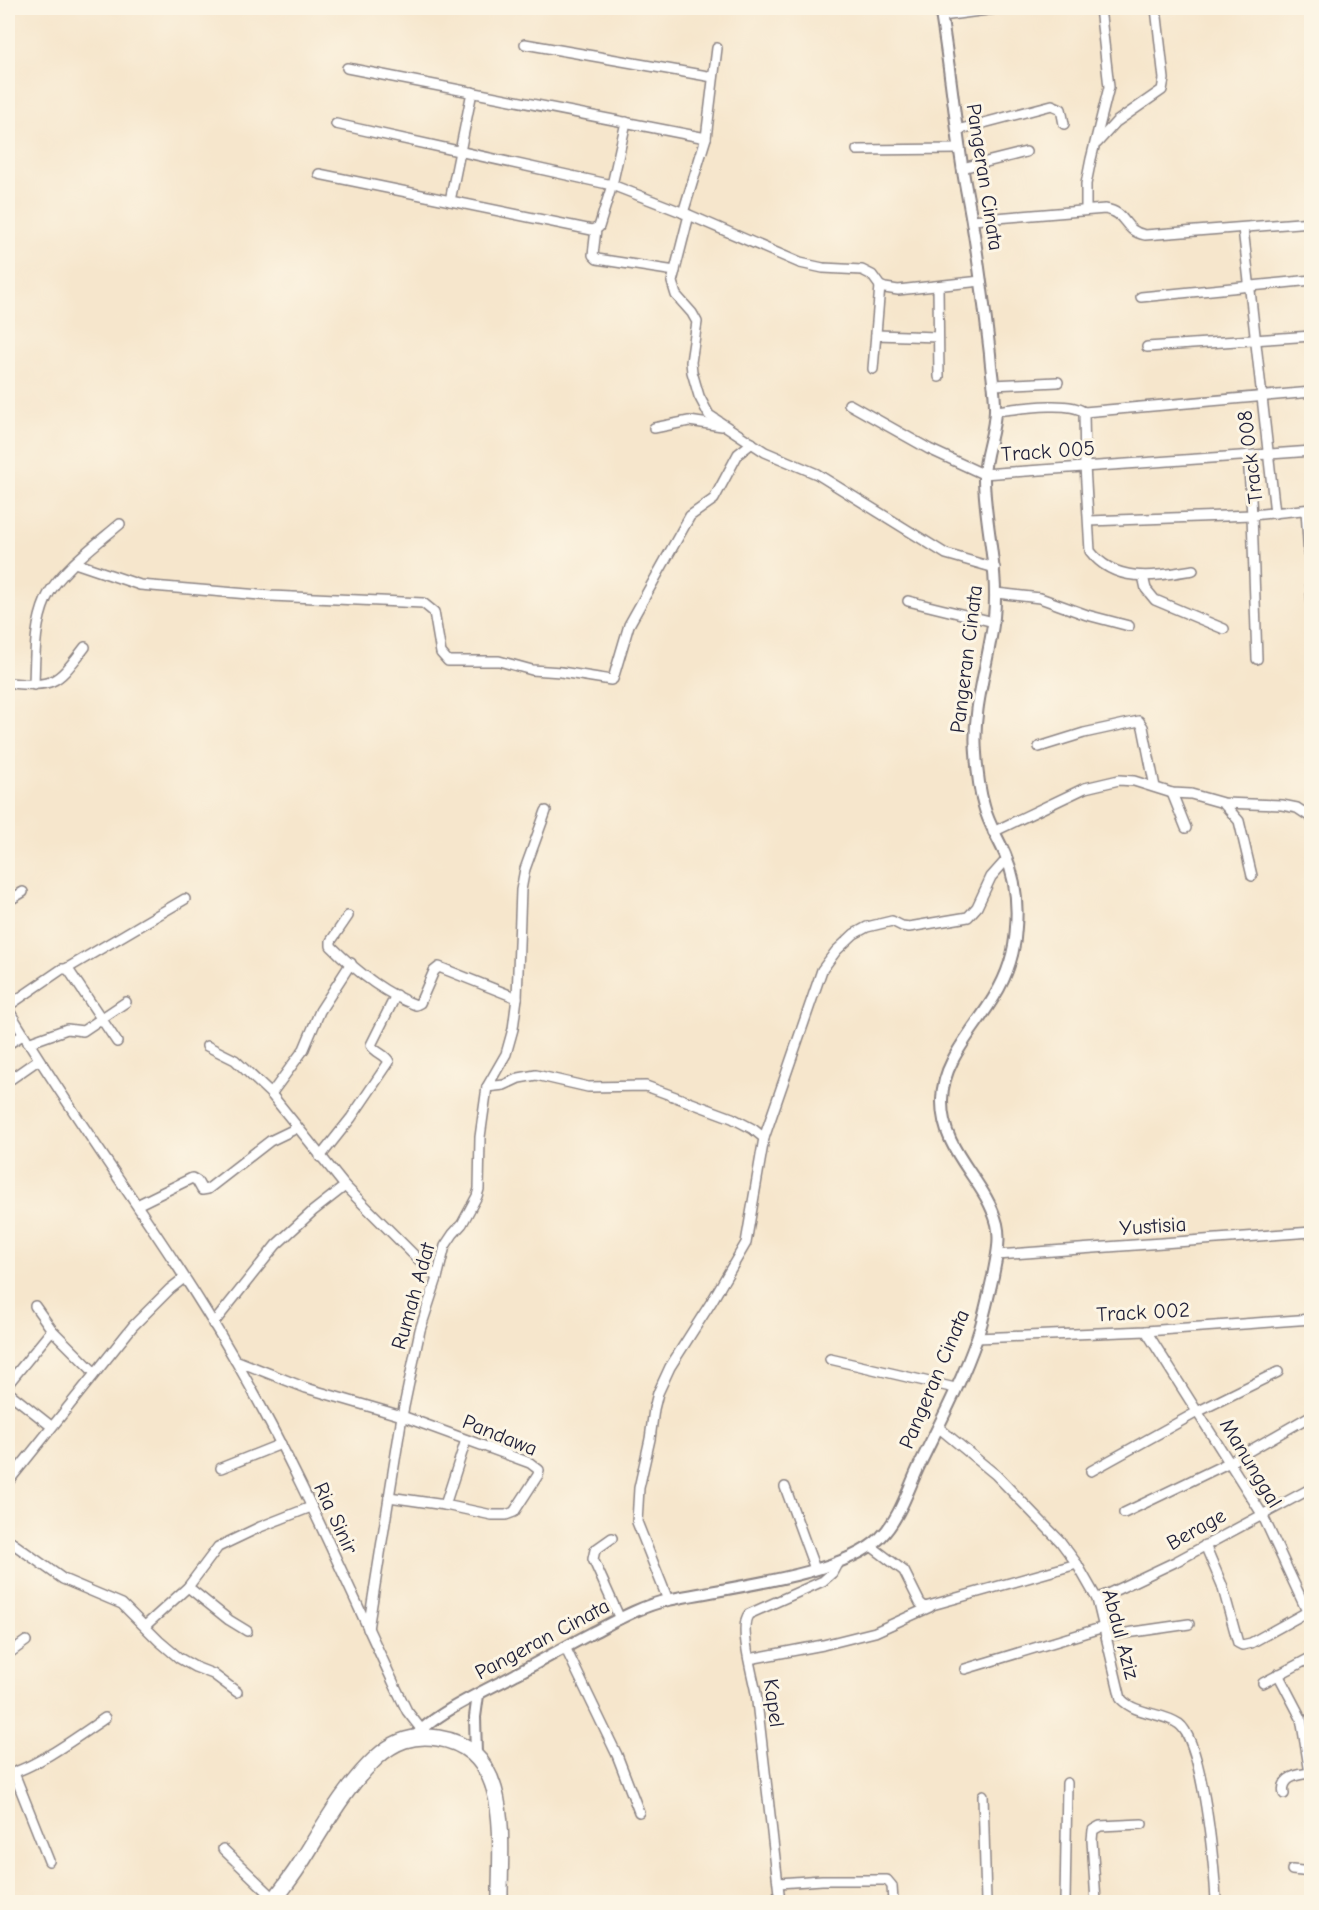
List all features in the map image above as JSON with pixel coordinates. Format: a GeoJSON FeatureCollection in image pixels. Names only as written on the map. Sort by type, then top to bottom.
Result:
{"type":"FeatureCollection","features":[{"type":"Feature","properties":{"kind":"highway"},"geometry":{"type":"LineString","coordinates":[[274,1901],[360,1774],[388,1748],[419,1732],[462,1744],[476,1755],[490,1779],[498,1807],[501,1833],[500,1902]]}},
{"type":"Feature","properties":{"kind":"street"},"geometry":{"type":"LineString","coordinates":[[941,12],[1002,8]]}},
{"type":"Feature","properties":{"kind":"street"},"geometry":{"type":"LineString","coordinates":[[1086,210],[1086,183],[1090,159],[1096,144],[1109,87],[1100,8]]}},
{"type":"Feature","properties":{"kind":"street"},"geometry":{"type":"LineString","coordinates":[[1096,144],[1116,122],[1162,90],[1164,72],[1156,8]]}},
{"type":"Feature","properties":{"kind":"street","name":"Pangeran Cinata"},"geometry":{"type":"LineString","coordinates":[[419,1732],[478,1695],[565,1647],[650,1605],[815,1569],[838,1562],[871,1546],[894,1521],[976,1338],[997,1255],[999,1238],[997,1224],[982,1191],[960,1160],[952,1144],[946,1130],[941,1098],[944,1081],[951,1064],[1006,975],[1012,956],[1017,920],[1015,892],[1007,858],[993,832],[984,808],[975,751],[978,708],[994,622],[996,593],[983,474],[986,454],[992,438],[995,411],[981,281],[962,168],[941,12]]}},
{"type":"Feature","properties":{"kind":"street"},"geometry":{"type":"LineString","coordinates":[[525,44],[713,77]]}},
{"type":"Feature","properties":{"kind":"street"},"geometry":{"type":"LineString","coordinates":[[717,48],[706,138],[686,214],[673,288],[697,322],[691,362],[697,390],[709,415],[765,452],[817,474],[946,554],[995,568]]}},
{"type":"Feature","properties":{"kind":"street"},"geometry":{"type":"LineString","coordinates":[[347,68],[706,138]]}},
{"type":"Feature","properties":{"kind":"street"},"geometry":{"type":"LineString","coordinates":[[450,201],[472,92]]}},
{"type":"Feature","properties":{"kind":"street"},"geometry":{"type":"LineString","coordinates":[[957,130],[1052,105],[1060,109],[1064,124]]}},
{"type":"Feature","properties":{"kind":"street"},"geometry":{"type":"LineString","coordinates":[[626,122],[612,185],[599,227],[596,229],[593,255],[597,259],[675,271]]}},
{"type":"Feature","properties":{"kind":"street"},"geometry":{"type":"LineString","coordinates":[[336,124],[612,185],[800,263],[823,268],[862,270],[872,275],[880,286],[885,288],[898,290],[981,281]]}},
{"type":"Feature","properties":{"kind":"street"},"geometry":{"type":"LineString","coordinates":[[856,150],[960,149]]}},
{"type":"Feature","properties":{"kind":"street"},"geometry":{"type":"LineString","coordinates":[[962,168],[1026,152]]}},
{"type":"Feature","properties":{"kind":"street"},"geometry":{"type":"LineString","coordinates":[[319,174],[596,229]]}},
{"type":"Feature","properties":{"kind":"street"},"geometry":{"type":"LineString","coordinates":[[972,220],[1105,209],[1116,212],[1131,231],[1145,235],[1311,222]]}},
{"type":"Feature","properties":{"kind":"street","name":"Track 008"},"geometry":{"type":"LineString","coordinates":[[1243,228],[1275,513],[1252,515],[1257,659]]}},
{"type":"Feature","properties":{"kind":"street"},"geometry":{"type":"LineString","coordinates":[[1141,297],[1311,280]]}},
{"type":"Feature","properties":{"kind":"street"},"geometry":{"type":"LineString","coordinates":[[873,369],[880,286]]}},
{"type":"Feature","properties":{"kind":"street"},"geometry":{"type":"LineString","coordinates":[[938,286],[939,377]]}},
{"type":"Feature","properties":{"kind":"street"},"geometry":{"type":"LineString","coordinates":[[876,335],[938,337]]}},
{"type":"Feature","properties":{"kind":"street"},"geometry":{"type":"LineString","coordinates":[[1147,346],[1311,336]]}},
{"type":"Feature","properties":{"kind":"street"},"geometry":{"type":"LineString","coordinates":[[993,385],[1058,382]]}},
{"type":"Feature","properties":{"kind":"street"},"geometry":{"type":"LineString","coordinates":[[995,411],[1026,407],[1070,407],[1079,408],[1084,412],[1311,392]]}},
{"type":"Feature","properties":{"kind":"street","name":"Track 005"},"geometry":{"type":"LineString","coordinates":[[849,404],[929,449],[983,474],[1311,451]]}},
{"type":"Feature","properties":{"kind":"street"},"geometry":{"type":"LineString","coordinates":[[1084,412],[1090,551],[1095,558],[1109,568],[1124,574],[1143,576],[1193,570]]}},
{"type":"Feature","properties":{"kind":"street"},"geometry":{"type":"LineString","coordinates":[[654,428],[689,421],[724,426]]}},
{"type":"Feature","properties":{"kind":"street"},"geometry":{"type":"LineString","coordinates":[[75,563],[140,585],[271,596],[423,603],[434,612],[441,653],[448,661],[499,661],[532,670],[561,672],[607,681],[613,678],[633,615],[690,516],[714,500],[738,454],[752,443]]}},
{"type":"Feature","properties":{"kind":"street"},"geometry":{"type":"LineString","coordinates":[[1089,521],[1252,515],[1248,455]]}},
{"type":"Feature","properties":{"kind":"street"},"geometry":{"type":"LineString","coordinates":[[1275,513],[1309,510],[1311,604]]}},
{"type":"Feature","properties":{"kind":"street"},"geometry":{"type":"LineString","coordinates":[[34,685],[35,643],[46,597],[75,563],[120,524]]}},
{"type":"Feature","properties":{"kind":"street"},"geometry":{"type":"LineString","coordinates":[[1143,576],[1146,589],[1155,600],[1224,629]]}},
{"type":"Feature","properties":{"kind":"street"},"geometry":{"type":"LineString","coordinates":[[996,593],[1040,598],[1087,615],[1129,626]]}},
{"type":"Feature","properties":{"kind":"street"},"geometry":{"type":"LineString","coordinates":[[908,601],[994,622]]}},
{"type":"Feature","properties":{"kind":"street"},"geometry":{"type":"LineString","coordinates":[[8,682],[34,685],[56,681],[86,647]]}},
{"type":"Feature","properties":{"kind":"street"},"geometry":{"type":"LineString","coordinates":[[1039,747],[1084,733],[1139,721],[1143,727],[1155,787]]}},
{"type":"Feature","properties":{"kind":"street"},"geometry":{"type":"LineString","coordinates":[[993,832],[1102,782],[1134,781],[1172,793],[1191,794],[1223,803],[1282,805],[1308,815]]}},
{"type":"Feature","properties":{"kind":"street"},"geometry":{"type":"LineString","coordinates":[[1172,793],[1186,828]]}},
{"type":"Feature","properties":{"kind":"street"},"geometry":{"type":"LineString","coordinates":[[1223,803],[1239,821],[1252,876]]}},
{"type":"Feature","properties":{"kind":"street","name":"Rumah Adat"},"geometry":{"type":"LineString","coordinates":[[368,1629],[402,1416],[420,1330],[445,1246],[462,1224],[477,1196],[480,1182],[480,1137],[487,1087],[509,1046],[517,998],[521,890],[525,869],[546,811]]}},
{"type":"Feature","properties":{"kind":"street"},"geometry":{"type":"LineString","coordinates":[[668,1600],[637,1522],[639,1488],[654,1409],[658,1393],[670,1367],[746,1243],[764,1138],[822,970],[836,951],[861,929],[885,922],[909,927],[968,917],[977,907],[991,877],[1007,858]]}},
{"type":"Feature","properties":{"kind":"street"},"geometry":{"type":"LineString","coordinates":[[8,901],[23,892]]}},
{"type":"Feature","properties":{"kind":"street"},"geometry":{"type":"LineString","coordinates":[[8,1007],[63,969],[185,898]]}},
{"type":"Feature","properties":{"kind":"street"},"geometry":{"type":"LineString","coordinates":[[348,916],[330,944],[333,949],[396,995],[417,1005],[434,971],[443,967],[517,998]]}},
{"type":"Feature","properties":{"kind":"street"},"geometry":{"type":"LineString","coordinates":[[271,1094],[304,1049],[320,1011],[351,963]]}},
{"type":"Feature","properties":{"kind":"street"},"geometry":{"type":"LineString","coordinates":[[66,969],[117,1042]]}},
{"type":"Feature","properties":{"kind":"street"},"geometry":{"type":"LineString","coordinates":[[320,1157],[351,1118],[388,1062],[387,1058],[371,1045],[396,995]]}},
{"type":"Feature","properties":{"kind":"street"},"geometry":{"type":"LineString","coordinates":[[8,1044],[67,1029],[83,1031],[126,1002]]}},
{"type":"Feature","properties":{"kind":"street","name":"Ria Sinir"},"geometry":{"type":"LineString","coordinates":[[8,1007],[38,1060],[184,1278],[235,1360],[281,1444],[419,1732]]}},
{"type":"Feature","properties":{"kind":"street"},"geometry":{"type":"LineString","coordinates":[[207,1046],[235,1060],[271,1094],[345,1185],[437,1278]]}},
{"type":"Feature","properties":{"kind":"street"},"geometry":{"type":"LineString","coordinates":[[8,1081],[38,1060]]}},
{"type":"Feature","properties":{"kind":"street"},"geometry":{"type":"LineString","coordinates":[[487,1087],[504,1085],[519,1078],[536,1075],[588,1087],[646,1086],[732,1118],[758,1132],[764,1138]]}},
{"type":"Feature","properties":{"kind":"street"},"geometry":{"type":"LineString","coordinates":[[136,1205],[192,1178],[197,1181],[202,1190],[208,1189],[270,1141],[297,1128]]}},
{"type":"Feature","properties":{"kind":"street"},"geometry":{"type":"LineString","coordinates":[[213,1324],[276,1245],[345,1185]]}},
{"type":"Feature","properties":{"kind":"street","name":"Yustisia"},"geometry":{"type":"LineString","coordinates":[[997,1255],[1311,1232]]}},
{"type":"Feature","properties":{"kind":"street"},"geometry":{"type":"LineString","coordinates":[[8,1482],[133,1326],[184,1278]]}},
{"type":"Feature","properties":{"kind":"street"},"geometry":{"type":"LineString","coordinates":[[34,1306],[52,1330],[94,1372]]}},
{"type":"Feature","properties":{"kind":"street","name":"Track 002"},"geometry":{"type":"LineString","coordinates":[[976,1338],[1146,1331],[1311,1319]]}},
{"type":"Feature","properties":{"kind":"street"},"geometry":{"type":"LineString","coordinates":[[8,1384],[52,1330]]}},
{"type":"Feature","properties":{"kind":"street","name":"Manunggal"},"geometry":{"type":"LineString","coordinates":[[1146,1331],[1262,1514],[1311,1622]]}},
{"type":"Feature","properties":{"kind":"street"},"geometry":{"type":"LineString","coordinates":[[830,1359],[955,1388]]}},
{"type":"Feature","properties":{"kind":"street","name":"Pandawa"},"geometry":{"type":"LineString","coordinates":[[235,1360],[306,1388],[402,1416],[530,1463],[538,1468],[538,1475],[515,1511],[506,1515],[492,1515],[445,1504]]}},
{"type":"Feature","properties":{"kind":"street"},"geometry":{"type":"LineString","coordinates":[[1091,1471],[1198,1411],[1278,1372]]}},
{"type":"Feature","properties":{"kind":"street"},"geometry":{"type":"LineString","coordinates":[[8,1392],[51,1426]]}},
{"type":"Feature","properties":{"kind":"street"},"geometry":{"type":"LineString","coordinates":[[1124,1513],[1230,1462],[1311,1415]]}},
{"type":"Feature","properties":{"kind":"street","name":"Abdul Aziz"},"geometry":{"type":"LineString","coordinates":[[938,1427],[996,1475],[1060,1541],[1077,1564],[1097,1599],[1121,1699],[1128,1706],[1165,1717],[1179,1724],[1188,1735],[1201,1779],[1216,1902]]}},
{"type":"Feature","properties":{"kind":"street"},"geometry":{"type":"LineString","coordinates":[[389,1497],[445,1504],[466,1440]]}},
{"type":"Feature","properties":{"kind":"street"},"geometry":{"type":"LineString","coordinates":[[221,1468],[281,1444]]}},
{"type":"Feature","properties":{"kind":"street"},"geometry":{"type":"LineString","coordinates":[[785,1487],[815,1569]]}},
{"type":"Feature","properties":{"kind":"street","name":"Berage"},"geometry":{"type":"LineString","coordinates":[[1097,1599],[1175,1562],[1311,1488]]}},
{"type":"Feature","properties":{"kind":"street"},"geometry":{"type":"LineString","coordinates":[[145,1626],[188,1587],[212,1553],[226,1542],[312,1507]]}},
{"type":"Feature","properties":{"kind":"street"},"geometry":{"type":"LineString","coordinates":[[612,1538],[595,1550],[593,1559],[620,1619]]}},
{"type":"Feature","properties":{"kind":"street"},"geometry":{"type":"LineString","coordinates":[[8,1540],[63,1579],[122,1604],[179,1658],[213,1674],[237,1692]]}},
{"type":"Feature","properties":{"kind":"street"},"geometry":{"type":"LineString","coordinates":[[1205,1545],[1221,1585],[1238,1643],[1242,1645],[1251,1643],[1307,1612]]}},
{"type":"Feature","properties":{"kind":"street"},"geometry":{"type":"LineString","coordinates":[[871,1546],[904,1571],[921,1605],[931,1606]]}},
{"type":"Feature","properties":{"kind":"street","name":"Kapel"},"geometry":{"type":"LineString","coordinates":[[780,1902],[756,1693],[749,1659],[746,1617],[823,1581],[832,1573],[838,1562]]}},
{"type":"Feature","properties":{"kind":"street"},"geometry":{"type":"LineString","coordinates":[[749,1659],[823,1645],[875,1632],[931,1606],[1077,1564]]}},
{"type":"Feature","properties":{"kind":"street"},"geometry":{"type":"LineString","coordinates":[[188,1587],[229,1620],[247,1631]]}},
{"type":"Feature","properties":{"kind":"street"},"geometry":{"type":"LineString","coordinates":[[965,1669],[1105,1631],[1189,1624]]}},
{"type":"Feature","properties":{"kind":"street"},"geometry":{"type":"LineString","coordinates":[[8,1654],[26,1641]]}},
{"type":"Feature","properties":{"kind":"street"},"geometry":{"type":"LineString","coordinates":[[565,1647],[617,1755],[639,1812]]}},
{"type":"Feature","properties":{"kind":"street"},"geometry":{"type":"LineString","coordinates":[[1263,1683],[1311,1657]]}},
{"type":"Feature","properties":{"kind":"street"},"geometry":{"type":"LineString","coordinates":[[1278,1674],[1301,1718],[1311,1773],[1295,1775],[1285,1781],[1284,1794]]}},
{"type":"Feature","properties":{"kind":"street"},"geometry":{"type":"LineString","coordinates":[[476,1755],[475,1717],[478,1695]]}},
{"type":"Feature","properties":{"kind":"street"},"geometry":{"type":"LineString","coordinates":[[49,1861],[11,1774],[44,1757],[105,1719]]}},
{"type":"Feature","properties":{"kind":"street"},"geometry":{"type":"LineString","coordinates":[[1065,1902],[1067,1783]]}},
{"type":"Feature","properties":{"kind":"street"},"geometry":{"type":"LineString","coordinates":[[983,1795],[986,1902]]}},
{"type":"Feature","properties":{"kind":"street"},"geometry":{"type":"LineString","coordinates":[[1096,1902],[1093,1830],[1100,1826],[1142,1824]]}},
{"type":"Feature","properties":{"kind":"street"},"geometry":{"type":"LineString","coordinates":[[223,1849],[274,1901]]}},
{"type":"Feature","properties":{"kind":"street"},"geometry":{"type":"LineString","coordinates":[[1292,1870],[1311,1872]]}},
{"type":"Feature","properties":{"kind":"street"},"geometry":{"type":"LineString","coordinates":[[779,1883],[887,1880],[892,1883],[893,1902]]}}]}
